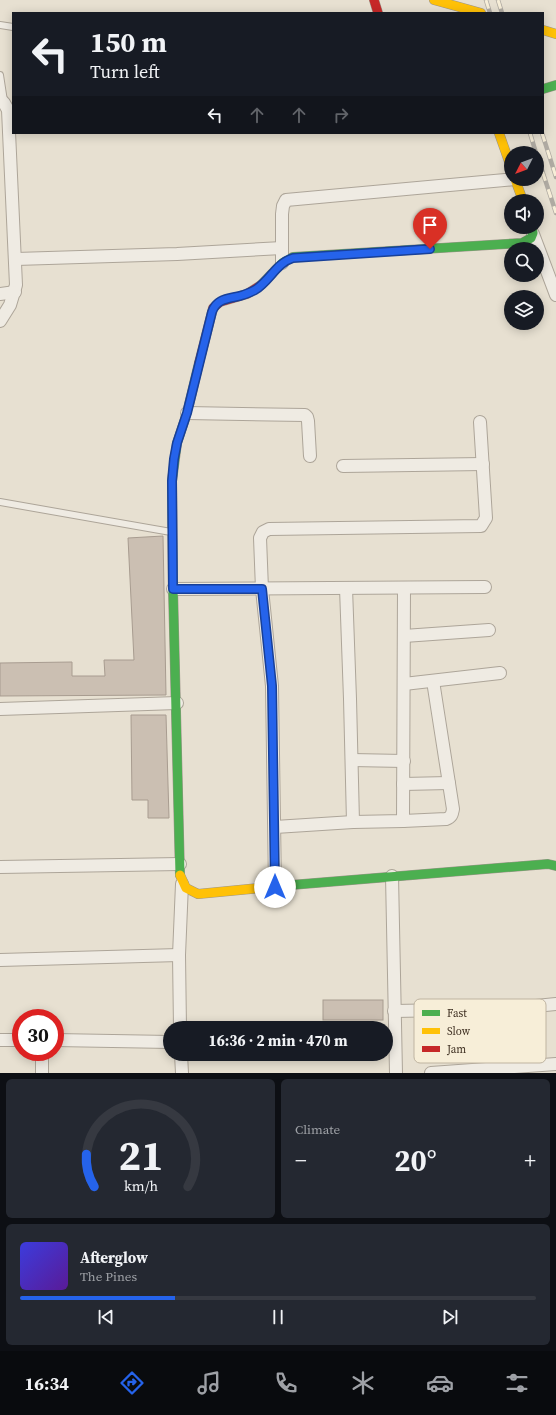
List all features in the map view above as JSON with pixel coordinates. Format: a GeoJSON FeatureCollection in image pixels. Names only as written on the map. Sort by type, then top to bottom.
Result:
{"type":"FeatureCollection","features":[{"type":"Feature","properties":{"kind":"street"},"geometry":{"type":"LineString","coordinates":[[374,0],[378,12]]}},
{"type":"Feature","properties":{"kind":"street"},"geometry":{"type":"LineString","coordinates":[[434,0],[477,12]]}},
{"type":"Feature","properties":{"kind":"street"},"geometry":{"type":"LineString","coordinates":[[544,30],[556,34]]}},
{"type":"Feature","properties":{"kind":"street"},"geometry":{"type":"LineString","coordinates":[[544,89],[556,85]]}},
{"type":"Feature","properties":{"kind":"street"},"geometry":{"type":"LineString","coordinates":[[0,321],[10,306],[16,285],[16,259],[6,190],[8,110],[2,101]]}},
{"type":"Feature","properties":{"kind":"street"},"geometry":{"type":"LineString","coordinates":[[499,134],[504,147]]}},
{"type":"Feature","properties":{"kind":"street"},"geometry":{"type":"LineString","coordinates":[[282,263],[282,214],[283,206],[286,200],[504,180]]}},
{"type":"Feature","properties":{"kind":"street"},"geometry":{"type":"LineString","coordinates":[[180,1021],[179,955],[182,884],[180,875],[177,703],[173,589],[174,459],[213,308],[216,303],[222,300],[244,295],[262,286],[287,259],[522,243],[528,241],[531,234]]}},
{"type":"Feature","properties":{"kind":"street"},"geometry":{"type":"LineString","coordinates":[[533,234],[556,295]]}},
{"type":"Feature","properties":{"kind":"street"},"geometry":{"type":"LineString","coordinates":[[16,259],[177,254],[282,248]]}},
{"type":"Feature","properties":{"kind":"street"},"geometry":{"type":"LineString","coordinates":[[0,294],[15,292]]}},
{"type":"Feature","properties":{"kind":"street"},"geometry":{"type":"LineString","coordinates":[[187,413],[305,415],[308,421],[310,456]]}},
{"type":"Feature","properties":{"kind":"street"},"geometry":{"type":"LineString","coordinates":[[275,887],[272,686],[262,589],[260,538],[263,532],[269,529],[481,526],[486,518],[480,422]]}},
{"type":"Feature","properties":{"kind":"street"},"geometry":{"type":"LineString","coordinates":[[343,466],[483,464]]}},
{"type":"Feature","properties":{"kind":"street"},"geometry":{"type":"LineString","coordinates":[[173,589],[485,587]]}},
{"type":"Feature","properties":{"kind":"street"},"geometry":{"type":"LineString","coordinates":[[346,588],[353,822]]}},
{"type":"Feature","properties":{"kind":"street"},"geometry":{"type":"LineString","coordinates":[[403,821],[404,588]]}},
{"type":"Feature","properties":{"kind":"street"},"geometry":{"type":"LineString","coordinates":[[404,636],[489,630]]}},
{"type":"Feature","properties":{"kind":"street"},"geometry":{"type":"LineString","coordinates":[[404,684],[500,673]]}},
{"type":"Feature","properties":{"kind":"street"},"geometry":{"type":"LineString","coordinates":[[275,827],[450,818],[453,809],[433,681]]}},
{"type":"Feature","properties":{"kind":"street"},"geometry":{"type":"LineString","coordinates":[[0,709],[177,703]]}},
{"type":"Feature","properties":{"kind":"street"},"geometry":{"type":"LineString","coordinates":[[352,760],[404,761]]}},
{"type":"Feature","properties":{"kind":"street"},"geometry":{"type":"LineString","coordinates":[[403,784],[449,783]]}},
{"type":"Feature","properties":{"kind":"street"},"geometry":{"type":"LineString","coordinates":[[0,867],[180,864]]}},
{"type":"Feature","properties":{"kind":"street"},"geometry":{"type":"LineString","coordinates":[[182,884],[189,891],[198,894],[392,876],[548,864],[556,866]]}},
{"type":"Feature","properties":{"kind":"street"},"geometry":{"type":"LineString","coordinates":[[392,876],[396,1073]]}},
{"type":"Feature","properties":{"kind":"street"},"geometry":{"type":"LineString","coordinates":[[0,960],[179,955]]}},
{"type":"Feature","properties":{"kind":"street"},"geometry":{"type":"LineString","coordinates":[[546,1005],[556,1004]]}},
{"type":"Feature","properties":{"kind":"street"},"geometry":{"type":"LineString","coordinates":[[394,1011],[414,1011]]}},
{"type":"Feature","properties":{"kind":"street"},"geometry":{"type":"LineString","coordinates":[[0,1040],[12,1040]]}},
{"type":"Feature","properties":{"kind":"street"},"geometry":{"type":"LineString","coordinates":[[64,1040],[163,1042]]}},
{"type":"Feature","properties":{"kind":"street"},"geometry":{"type":"LineString","coordinates":[[42,1061],[42,1073]]}},
{"type":"Feature","properties":{"kind":"street"},"geometry":{"type":"LineString","coordinates":[[181,1061],[182,1073]]}},
{"type":"Feature","properties":{"kind":"street"},"geometry":{"type":"LineString","coordinates":[[431,1073],[556,1064]]}},
{"type":"Feature","properties":{"kind":"lane"},"geometry":{"type":"LineString","coordinates":[[0,25],[12,27]]}},
{"type":"Feature","properties":{"kind":"lane"},"geometry":{"type":"LineString","coordinates":[[0,75],[2,101]]}},
{"type":"Feature","properties":{"kind":"lane"},"geometry":{"type":"LineString","coordinates":[[0,502],[173,532]]}},
{"type":"Feature","properties":{"kind":"building"},"geometry":{"type":"Polygon","coordinates":[[[163,536],[166,695],[0,696],[0,663],[72,662],[72,676],[105,676],[104,660],[134,660],[128,538],[163,536]]]}},
{"type":"Feature","properties":{"kind":"building"},"geometry":{"type":"Polygon","coordinates":[[[131,715],[166,715],[169,818],[148,818],[148,800],[132,800],[131,715]]]}},
{"type":"Feature","properties":{"kind":"building"},"geometry":{"type":"Polygon","coordinates":[[[323,1000],[383,1000],[383,1020],[323,1020],[323,1000]]]}},
{"type":"Feature","properties":{"kind":"railway"},"geometry":{"type":"LineString","coordinates":[[486,0],[490,12]]}},
{"type":"Feature","properties":{"kind":"railway"},"geometry":{"type":"LineString","coordinates":[[498,0],[502,12]]}},
{"type":"Feature","properties":{"kind":"railway"},"geometry":{"type":"LineString","coordinates":[[530,134],[534,146]]}},
{"type":"Feature","properties":{"kind":"railway"},"geometry":{"type":"LineString","coordinates":[[542,134],[556,177]]}},
{"type":"Feature","properties":{"kind":"railway"},"geometry":{"type":"LineString","coordinates":[[544,176],[556,213]]}},
{"type":"Feature","properties":{"kind":"traffic: fast"},"geometry":{"type":"LineString","coordinates":[[544,89],[556,85]]}},
{"type":"Feature","properties":{"kind":"traffic: fast"},"geometry":{"type":"LineString","coordinates":[[261,285],[282,263],[293,257],[522,243],[531,238],[533,234]]}},
{"type":"Feature","properties":{"kind":"traffic: fast"},"geometry":{"type":"LineString","coordinates":[[180,875],[172,481],[177,443],[187,413],[199,363]]}},
{"type":"Feature","properties":{"kind":"traffic: fast"},"geometry":{"type":"LineString","coordinates":[[291,885],[548,864],[556,866]]}},
{"type":"Feature","properties":{"kind":"traffic: slow"},"geometry":{"type":"LineString","coordinates":[[434,0],[477,12]]}},
{"type":"Feature","properties":{"kind":"traffic: slow"},"geometry":{"type":"LineString","coordinates":[[544,30],[556,34]]}},
{"type":"Feature","properties":{"kind":"traffic: slow"},"geometry":{"type":"LineString","coordinates":[[499,134],[504,147]]}},
{"type":"Feature","properties":{"kind":"traffic: slow"},"geometry":{"type":"LineString","coordinates":[[518,186],[520,194]]}},
{"type":"Feature","properties":{"kind":"traffic: slow"},"geometry":{"type":"LineString","coordinates":[[180,875],[186,888],[198,894],[291,885]]}},
{"type":"Feature","properties":{"kind":"traffic: jam"},"geometry":{"type":"LineString","coordinates":[[374,0],[378,12]]}},
{"type":"Feature","properties":{"kind":"traffic: jam"},"geometry":{"type":"LineString","coordinates":[[199,363],[213,308],[220,302],[247,294],[261,285]]}},
{"type":"Feature","properties":{"kind":"route"},"geometry":{"type":"LineString","coordinates":[[275,887],[272,686],[262,589],[173,589],[172,481],[177,443],[187,413],[213,308],[216,303],[222,300],[244,295],[262,286],[277,268],[287,259],[430,249]]}}]}
